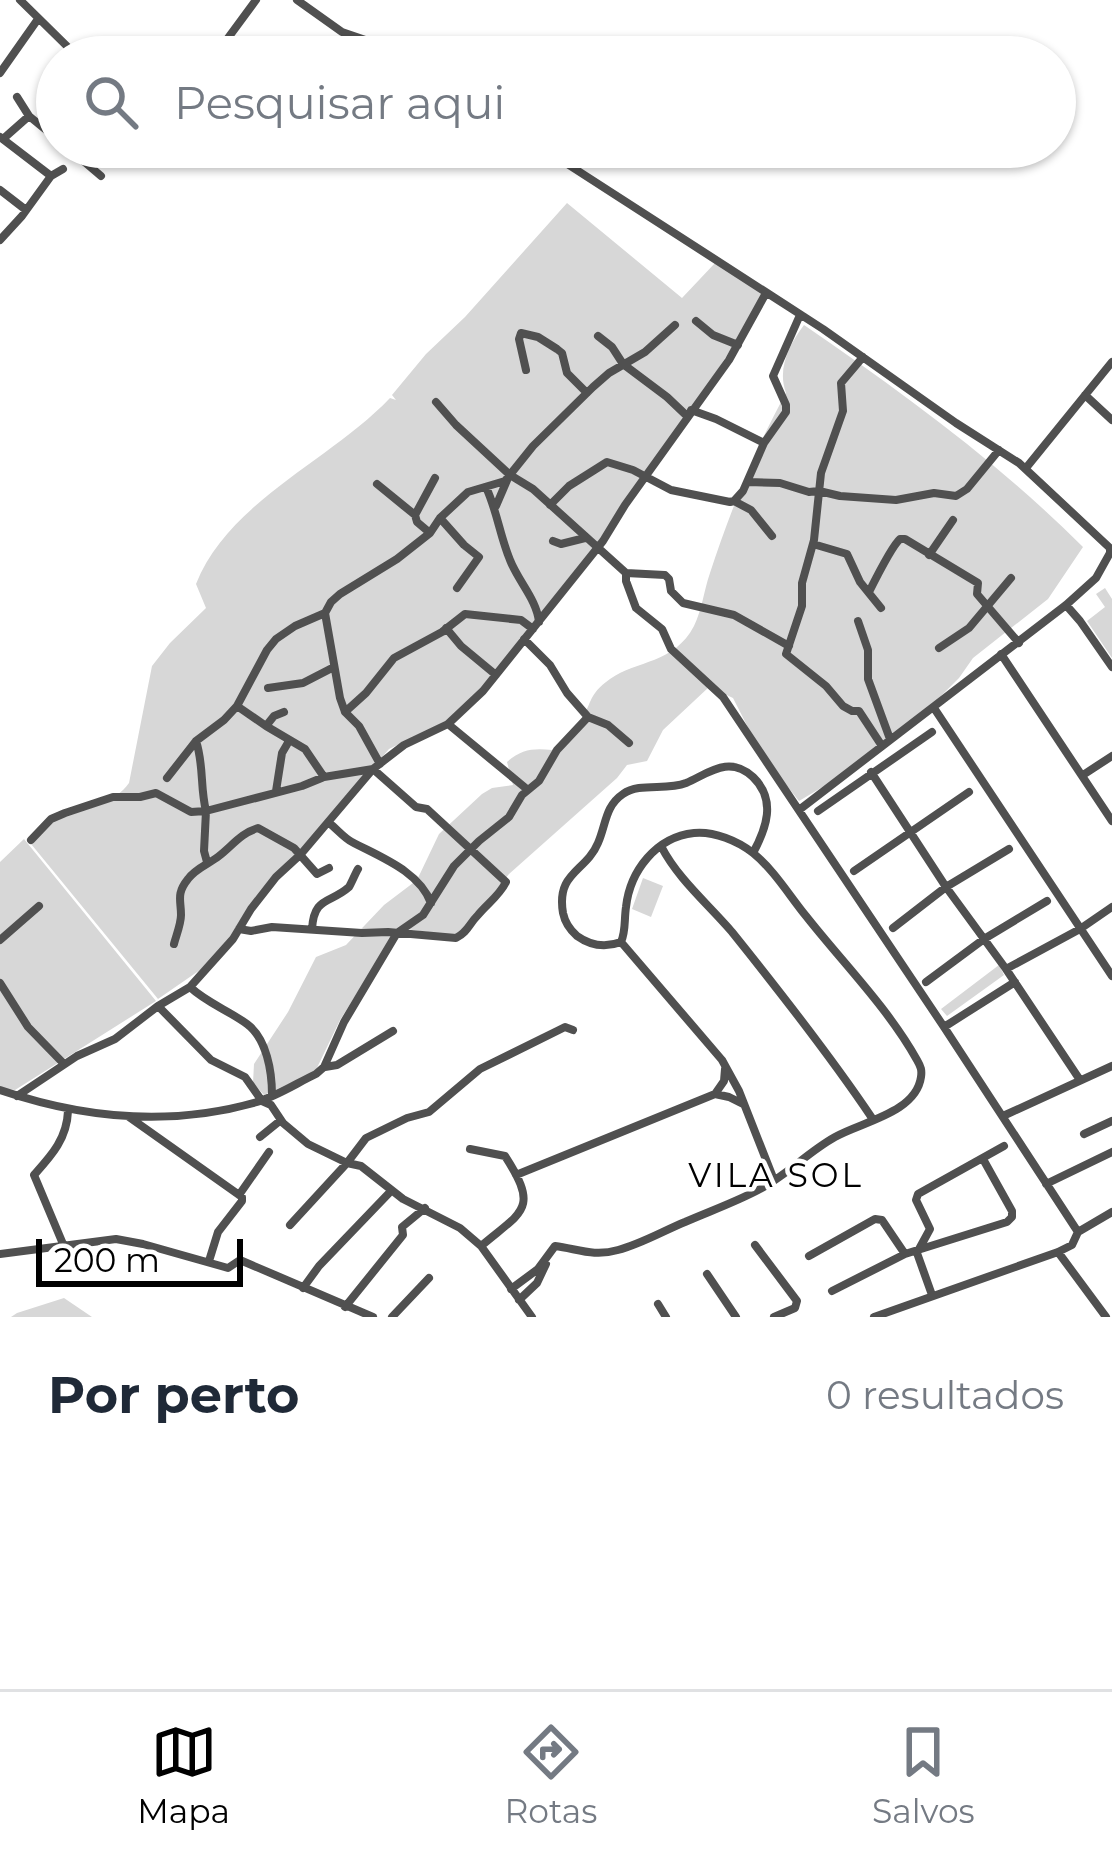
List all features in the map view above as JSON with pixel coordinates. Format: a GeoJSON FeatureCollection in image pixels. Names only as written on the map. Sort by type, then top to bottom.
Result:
{"type":"FeatureCollection","features":[{"type":"Feature","properties":{"kind":"street"},"geometry":{"type":"LineString","coordinates":[[20,0],[56,36]]}},
{"type":"Feature","properties":{"kind":"street"},"geometry":{"type":"LineString","coordinates":[[229,36],[256,0]]}},
{"type":"Feature","properties":{"kind":"street"},"geometry":{"type":"LineString","coordinates":[[297,0],[353,36]]}},
{"type":"Feature","properties":{"kind":"street"},"geometry":{"type":"LineString","coordinates":[[0,73],[38,19]]}},
{"type":"Feature","properties":{"kind":"street"},"geometry":{"type":"LineString","coordinates":[[17,97],[36,122]]}},
{"type":"Feature","properties":{"kind":"street"},"geometry":{"type":"LineString","coordinates":[[28,116],[2,138],[36,164]]}},
{"type":"Feature","properties":{"kind":"street"},"geometry":{"type":"LineString","coordinates":[[41,168],[51,176]]}},
{"type":"Feature","properties":{"kind":"street"},"geometry":{"type":"LineString","coordinates":[[92,168],[101,176]]}},
{"type":"Feature","properties":{"kind":"street"},"geometry":{"type":"LineString","coordinates":[[573,168],[1026,468],[1111,547],[1096,578],[1066,605],[799,810]]}},
{"type":"Feature","properties":{"kind":"street"},"geometry":{"type":"LineString","coordinates":[[1,237],[51,176],[63,169]]}},
{"type":"Feature","properties":{"kind":"street"},"geometry":{"type":"LineString","coordinates":[[0,190],[26,210]]}},
{"type":"Feature","properties":{"kind":"street"},"geometry":{"type":"LineString","coordinates":[[16,1096],[64,1064],[115,1040],[190,987],[276,877],[376,766],[404,745],[448,724],[483,691],[597,549],[738,345],[766,293]]}},
{"type":"Feature","properties":{"kind":"street"},"geometry":{"type":"LineString","coordinates":[[734,501],[786,412],[773,376],[800,315]]}},
{"type":"Feature","properties":{"kind":"street"},"geometry":{"type":"LineString","coordinates":[[696,321],[713,335],[738,345]]}},
{"type":"Feature","properties":{"kind":"street"},"geometry":{"type":"LineString","coordinates":[[495,507],[509,476],[533,446],[587,392],[675,325]]}},
{"type":"Feature","properties":{"kind":"street"},"geometry":{"type":"LineString","coordinates":[[526,370],[520,333],[538,337],[562,353],[567,373],[587,392]]}},
{"type":"Feature","properties":{"kind":"street"},"geometry":{"type":"LineString","coordinates":[[598,336],[622,364],[689,413],[716,419],[764,443]]}},
{"type":"Feature","properties":{"kind":"street"},"geometry":{"type":"LineString","coordinates":[[863,357],[841,383],[843,411],[823,465],[802,606],[785,654],[843,706],[860,711],[886,743]]}},
{"type":"Feature","properties":{"kind":"street"},"geometry":{"type":"LineString","coordinates":[[1026,468],[1112,362]]}},
{"type":"Feature","properties":{"kind":"street"},"geometry":{"type":"LineString","coordinates":[[1085,395],[1112,420]]}},
{"type":"Feature","properties":{"kind":"street"},"geometry":{"type":"LineString","coordinates":[[436,402],[509,476],[533,489],[626,573],[664,575],[682,603],[734,615],[789,646]]}},
{"type":"Feature","properties":{"kind":"street"},"geometry":{"type":"LineString","coordinates":[[748,482],[896,500],[934,493],[956,496],[999,451]]}},
{"type":"Feature","properties":{"kind":"street"},"geometry":{"type":"LineString","coordinates":[[550,505],[602,463],[620,465],[671,490],[734,501],[751,510],[772,536]]}},
{"type":"Feature","properties":{"kind":"street"},"geometry":{"type":"LineString","coordinates":[[239,929],[459,938],[496,898],[506,881],[427,809],[416,807],[376,766],[336,686],[326,614],[340,594],[430,533],[468,492],[509,476]]}},
{"type":"Feature","properties":{"kind":"street"},"geometry":{"type":"LineString","coordinates":[[415,515],[435,478]]}},
{"type":"Feature","properties":{"kind":"street"},"geometry":{"type":"LineString","coordinates":[[377,484],[430,533]]}},
{"type":"Feature","properties":{"kind":"street"},"geometry":{"type":"LineString","coordinates":[[485,487],[510,561],[538,610],[536,625]]}},
{"type":"Feature","properties":{"kind":"street"},"geometry":{"type":"LineString","coordinates":[[440,518],[479,557],[457,588]]}},
{"type":"Feature","properties":{"kind":"street"},"geometry":{"type":"LineString","coordinates":[[929,555],[953,520]]}},
{"type":"Feature","properties":{"kind":"street"},"geometry":{"type":"LineString","coordinates":[[553,542],[585,538]]}},
{"type":"Feature","properties":{"kind":"street"},"geometry":{"type":"LineString","coordinates":[[869,592],[897,540],[911,542],[978,583],[977,594],[1019,643]]}},
{"type":"Feature","properties":{"kind":"street"},"geometry":{"type":"LineString","coordinates":[[813,544],[847,554],[860,582],[881,608]]}},
{"type":"Feature","properties":{"kind":"street"},"geometry":{"type":"LineString","coordinates":[[626,573],[636,608],[662,629],[671,649],[723,697],[1078,1232]]}},
{"type":"Feature","properties":{"kind":"street"},"geometry":{"type":"LineString","coordinates":[[939,648],[969,628],[1011,578]]}},
{"type":"Feature","properties":{"kind":"street"},"geometry":{"type":"LineString","coordinates":[[1066,605],[1112,667]]}},
{"type":"Feature","properties":{"kind":"street"},"geometry":{"type":"LineString","coordinates":[[167,778],[196,741],[237,706],[276,639],[326,614]]}},
{"type":"Feature","properties":{"kind":"street"},"geometry":{"type":"LineString","coordinates":[[345,712],[394,658],[465,614],[536,625]]}},
{"type":"Feature","properties":{"kind":"street"},"geometry":{"type":"LineString","coordinates":[[858,621],[886,743]]}},
{"type":"Feature","properties":{"kind":"street"},"geometry":{"type":"LineString","coordinates":[[446,628],[496,675]]}},
{"type":"Feature","properties":{"kind":"street"},"geometry":{"type":"LineString","coordinates":[[524,639],[550,665],[588,717],[608,725],[629,743]]}},
{"type":"Feature","properties":{"kind":"street"},"geometry":{"type":"LineString","coordinates":[[1001,654],[1112,821]]}},
{"type":"Feature","properties":{"kind":"street"},"geometry":{"type":"LineString","coordinates":[[268,688],[303,683],[334,667]]}},
{"type":"Feature","properties":{"kind":"street"},"geometry":{"type":"LineString","coordinates":[[237,706],[304,749],[324,777]]}},
{"type":"Feature","properties":{"kind":"street"},"geometry":{"type":"LineString","coordinates":[[934,708],[1112,976]]}},
{"type":"Feature","properties":{"kind":"street"},"geometry":{"type":"LineString","coordinates":[[266,726],[284,712]]}},
{"type":"Feature","properties":{"kind":"street"},"geometry":{"type":"LineString","coordinates":[[0,1090],[68,1111],[151,1119],[262,1101],[316,1074],[398,933],[423,915],[454,866],[509,817],[557,750],[588,717]]}},
{"type":"Feature","properties":{"kind":"street"},"geometry":{"type":"LineString","coordinates":[[448,724],[527,790]]}},
{"type":"Feature","properties":{"kind":"street"},"geometry":{"type":"LineString","coordinates":[[818,811],[932,732]]}},
{"type":"Feature","properties":{"kind":"street"},"geometry":{"type":"LineString","coordinates":[[196,741],[203,769],[207,862]]}},
{"type":"Feature","properties":{"kind":"street"},"geometry":{"type":"LineString","coordinates":[[276,791],[282,753],[289,741]]}},
{"type":"Feature","properties":{"kind":"street"},"geometry":{"type":"LineString","coordinates":[[1083,776],[1112,756]]}},
{"type":"Feature","properties":{"kind":"street"},"geometry":{"type":"LineString","coordinates":[[31,840],[51,819],[113,797],[156,793],[191,812],[206,811],[376,766]]}},
{"type":"Feature","properties":{"kind":"street"},"geometry":{"type":"LineString","coordinates":[[621,942],[603,946],[574,934],[562,905],[570,874],[595,850],[604,819],[620,796],[631,790],[687,782],[717,767],[743,770],[756,779],[768,803],[764,833],[754,854]]}},
{"type":"Feature","properties":{"kind":"street"},"geometry":{"type":"LineString","coordinates":[[871,772],[1080,1080]]}},
{"type":"Feature","properties":{"kind":"street"},"geometry":{"type":"LineString","coordinates":[[854,871],[969,792]]}},
{"type":"Feature","properties":{"kind":"street"},"geometry":{"type":"LineString","coordinates":[[329,823],[350,842],[400,867],[431,903]]}},
{"type":"Feature","properties":{"kind":"street"},"geometry":{"type":"LineString","coordinates":[[173,944],[181,915],[178,902],[190,877],[256,827],[301,854],[316,874],[329,868]]}},
{"type":"Feature","properties":{"kind":"street"},"geometry":{"type":"LineString","coordinates":[[519,1300],[537,1283],[553,1248],[588,1254],[619,1250],[760,1189],[829,1140],[895,1110],[921,1079],[921,1066],[889,1020],[776,876],[754,854],[716,835],[698,832],[672,839],[649,855],[628,889],[621,942]]}},
{"type":"Feature","properties":{"kind":"street"},"geometry":{"type":"LineString","coordinates":[[661,846],[807,1027],[872,1118]]}},
{"type":"Feature","properties":{"kind":"street"},"geometry":{"type":"LineString","coordinates":[[893,928],[946,887],[1009,849]]}},
{"type":"Feature","properties":{"kind":"street"},"geometry":{"type":"LineString","coordinates":[[312,929],[315,911],[348,887],[358,869]]}},
{"type":"Feature","properties":{"kind":"street"},"geometry":{"type":"LineString","coordinates":[[926,982],[1047,901]]}},
{"type":"Feature","properties":{"kind":"street"},"geometry":{"type":"LineString","coordinates":[[0,940],[39,906]]}},
{"type":"Feature","properties":{"kind":"street"},"geometry":{"type":"LineString","coordinates":[[1006,969],[1112,907]]}},
{"type":"Feature","properties":{"kind":"street"},"geometry":{"type":"LineString","coordinates":[[621,942],[725,1066],[775,1180]]}},
{"type":"Feature","properties":{"kind":"street"},"geometry":{"type":"LineString","coordinates":[[944,1027],[1015,982]]}},
{"type":"Feature","properties":{"kind":"street"},"geometry":{"type":"LineString","coordinates":[[0,983],[28,1027],[64,1064]]}},
{"type":"Feature","properties":{"kind":"street"},"geometry":{"type":"LineString","coordinates":[[190,987],[253,1028],[272,1069],[272,1095]]}},
{"type":"Feature","properties":{"kind":"street"},"geometry":{"type":"LineString","coordinates":[[158,1006],[211,1060],[245,1077],[262,1101],[308,1144],[361,1166],[392,1191],[460,1228],[481,1246],[532,1317]]}},
{"type":"Feature","properties":{"kind":"street"},"geometry":{"type":"LineString","coordinates":[[290,1225],[366,1138],[429,1112],[480,1069],[565,1027],[574,1030]]}},
{"type":"Feature","properties":{"kind":"street"},"geometry":{"type":"LineString","coordinates":[[323,1067],[338,1065],[393,1031]]}},
{"type":"Feature","properties":{"kind":"street"},"geometry":{"type":"LineString","coordinates":[[516,1175],[715,1094],[724,1082],[725,1066]]}},
{"type":"Feature","properties":{"kind":"street"},"geometry":{"type":"LineString","coordinates":[[1003,1115],[1112,1066]]}},
{"type":"Feature","properties":{"kind":"street"},"geometry":{"type":"LineString","coordinates":[[715,1094],[745,1106]]}},
{"type":"Feature","properties":{"kind":"street"},"geometry":{"type":"LineString","coordinates":[[62,1244],[34,1175],[55,1154],[68,1111]]}},
{"type":"Feature","properties":{"kind":"street"},"geometry":{"type":"LineString","coordinates":[[128,1116],[239,1195],[242,1201],[218,1232],[208,1261]]}},
{"type":"Feature","properties":{"kind":"street"},"geometry":{"type":"LineString","coordinates":[[260,1137],[281,1120]]}},
{"type":"Feature","properties":{"kind":"street"},"geometry":{"type":"LineString","coordinates":[[1084,1134],[1112,1121]]}},
{"type":"Feature","properties":{"kind":"street"},"geometry":{"type":"LineString","coordinates":[[932,1295],[917,1253],[930,1229],[917,1203],[918,1194],[1004,1146]]}},
{"type":"Feature","properties":{"kind":"street"},"geometry":{"type":"LineString","coordinates":[[470,1149],[505,1156],[525,1198],[524,1207],[481,1246]]}},
{"type":"Feature","properties":{"kind":"street"},"geometry":{"type":"LineString","coordinates":[[239,1195],[269,1152]]}},
{"type":"Feature","properties":{"kind":"street"},"geometry":{"type":"LineString","coordinates":[[1046,1184],[1112,1152]]}},
{"type":"Feature","properties":{"kind":"street"},"geometry":{"type":"LineString","coordinates":[[832,1291],[905,1254],[1012,1217],[983,1159]]}},
{"type":"Feature","properties":{"kind":"street"},"geometry":{"type":"LineString","coordinates":[[303,1288],[392,1191]]}},
{"type":"Feature","properties":{"kind":"street"},"geometry":{"type":"LineString","coordinates":[[345,1307],[403,1234],[403,1227],[424,1208]]}},
{"type":"Feature","properties":{"kind":"street"},"geometry":{"type":"LineString","coordinates":[[874,1317],[1058,1252],[1072,1245],[1078,1232],[1112,1212]]}},
{"type":"Feature","properties":{"kind":"street"},"geometry":{"type":"LineString","coordinates":[[809,1256],[878,1219],[905,1254]]}},
{"type":"Feature","properties":{"kind":"street"},"geometry":{"type":"LineString","coordinates":[[0,1254],[116,1239],[228,1268],[240,1260],[373,1317]]}},
{"type":"Feature","properties":{"kind":"street"},"geometry":{"type":"LineString","coordinates":[[755,1245],[797,1301],[795,1309],[774,1317]]}},
{"type":"Feature","properties":{"kind":"street"},"geometry":{"type":"LineString","coordinates":[[1058,1252],[1108,1316]]}},
{"type":"Feature","properties":{"kind":"street"},"geometry":{"type":"LineString","coordinates":[[511,1289],[548,1258]]}},
{"type":"Feature","properties":{"kind":"street"},"geometry":{"type":"LineString","coordinates":[[707,1274],[736,1317]]}},
{"type":"Feature","properties":{"kind":"street"},"geometry":{"type":"LineString","coordinates":[[392,1317],[429,1278]]}},
{"type":"Feature","properties":{"kind":"street"},"geometry":{"type":"LineString","coordinates":[[658,1304],[666,1317]]}},
{"type":"Feature","properties":{"kind":"shaded area"},"geometry":{"type":"Polygon","coordinates":[[[567,203],[682,298],[716,262],[764,295],[658,458],[543,615],[518,574],[492,498],[482,483],[511,568],[537,621],[483,688],[447,721],[389,749],[276,874],[226,944],[200,970],[158,999],[27,839],[58,818],[110,799],[129,783],[152,666],[206,608],[196,584],[232,529],[390,398],[396,400],[392,395],[426,354],[567,203]]]}},
{"type":"Feature","properties":{"kind":"shaded area"},"geometry":{"type":"Polygon","coordinates":[[[804,325],[949,430],[1083,547],[1048,599],[973,658],[933,704],[841,776],[799,801],[761,753],[733,698],[709,687],[663,730],[647,761],[627,765],[509,874],[458,936],[398,928],[340,1020],[315,1072],[264,1095],[253,1083],[254,1064],[316,957],[346,945],[384,905],[417,880],[439,834],[482,794],[513,785],[507,762],[528,750],[552,750],[579,724],[603,685],[666,654],[686,638],[697,620],[744,481],[786,393],[786,358],[804,325]]]}},
{"type":"Feature","properties":{"kind":"shaded area"},"geometry":{"type":"Polygon","coordinates":[[[1105,588],[1112,599],[1112,658],[1087,621],[1105,607],[1096,594],[1105,588]]]}},
{"type":"Feature","properties":{"kind":"shaded area"},"geometry":{"type":"Polygon","coordinates":[[[24,839],[156,1001],[15,1090],[0,1088],[0,862],[24,839]]]}},
{"type":"Feature","properties":{"kind":"shaded area"},"geometry":{"type":"Polygon","coordinates":[[[643,878],[663,886],[651,917],[632,909],[643,878]]]}},
{"type":"Feature","properties":{"kind":"shaded area"},"geometry":{"type":"Polygon","coordinates":[[[999,965],[1004,975],[947,1016],[941,1009],[999,965]]]}},
{"type":"Feature","properties":{"kind":"shaded area"},"geometry":{"type":"Polygon","coordinates":[[[64,1298],[92,1317],[11,1317],[17,1313],[64,1298]]]}},
{"type":"Feature","properties":{"kind":"district","name":"VILA SOL"},"geometry":{"type":"Point","coordinates":[776,1175]}}]}
